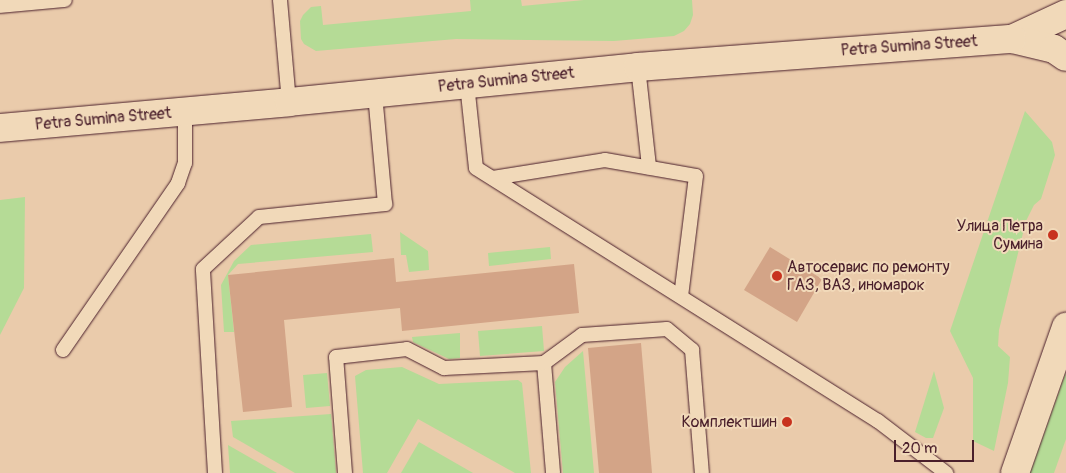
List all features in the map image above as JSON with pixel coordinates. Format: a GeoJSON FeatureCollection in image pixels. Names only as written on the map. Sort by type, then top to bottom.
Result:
{"type":"FeatureCollection","features":[{"type":"Feature","properties":{"kind":"street"},"geometry":{"type":"LineString","coordinates":[[1012,39],[1066,14]]}},
{"type":"Feature","properties":{"kind":"street","name":"Petra Sumina Street"},"geometry":{"type":"LineString","coordinates":[[0,128],[375,94],[638,67],[1012,39]]}},
{"type":"Feature","properties":{"kind":"street"},"geometry":{"type":"LineString","coordinates":[[1012,39],[1054,49],[1066,57]]}},
{"type":"Feature","properties":{"kind":"street"},"geometry":{"type":"LineString","coordinates":[[1014,473],[1066,327]]}},
{"type":"Feature","properties":{"kind":"lane"},"geometry":{"type":"LineString","coordinates":[[0,6],[65,0]]}},
{"type":"Feature","properties":{"kind":"lane"},"geometry":{"type":"LineString","coordinates":[[280,0],[289,102]]}},
{"type":"Feature","properties":{"kind":"lane"},"geometry":{"type":"LineString","coordinates":[[638,67],[649,168]]}},
{"type":"Feature","properties":{"kind":"lane"},"geometry":{"type":"LineString","coordinates":[[467,84],[476,168],[878,421],[946,473]]}},
{"type":"Feature","properties":{"kind":"lane"},"geometry":{"type":"LineString","coordinates":[[215,473],[203,269],[259,217],[384,204],[375,94]]}},
{"type":"Feature","properties":{"kind":"lane"},"geometry":{"type":"LineString","coordinates":[[63,350],[178,183],[185,163],[185,112]]}},
{"type":"Feature","properties":{"kind":"lane"},"geometry":{"type":"LineString","coordinates":[[493,178],[605,160],[696,176],[681,296]]}},
{"type":"Feature","properties":{"kind":"lane"},"geometry":{"type":"LineString","coordinates":[[345,473],[336,357],[407,349],[444,368],[544,363],[582,335],[667,329],[692,350],[702,473]]}},
{"type":"Feature","properties":{"kind":"lane"},"geometry":{"type":"LineString","coordinates":[[544,363],[553,473]]}},
{"type":"Feature","properties":{"kind":"green space"},"geometry":{"type":"Polygon","coordinates":[[[470,0],[521,0],[522,6],[584,0],[692,0],[693,15],[690,24],[684,31],[674,36],[614,41],[456,39],[316,51],[304,44],[301,39],[300,21],[311,7],[321,6],[323,25],[471,11],[470,0]]]}},
{"type":"Feature","properties":{"kind":"green space"},"geometry":{"type":"Polygon","coordinates":[[[1025,111],[1052,142],[1055,155],[1041,199],[1034,205],[1026,221],[999,330],[998,346],[1010,357],[1008,383],[994,451],[973,441],[973,378],[950,331],[1025,111]]]}},
{"type":"Feature","properties":{"kind":"green space"},"geometry":{"type":"Polygon","coordinates":[[[25,197],[24,288],[0,335],[0,200],[25,197]]]}},
{"type":"Feature","properties":{"kind":"green space"},"geometry":{"type":"Polygon","coordinates":[[[400,232],[428,251],[429,270],[409,272],[406,255],[401,255],[400,232]]]}},
{"type":"Feature","properties":{"kind":"green space"},"geometry":{"type":"Polygon","coordinates":[[[371,234],[373,252],[238,264],[228,275],[234,332],[224,332],[221,285],[234,261],[251,245],[371,234]]]}},
{"type":"Feature","properties":{"kind":"green space"},"geometry":{"type":"Polygon","coordinates":[[[550,247],[551,259],[489,266],[488,253],[550,247]]]}},
{"type":"Feature","properties":{"kind":"green space"},"geometry":{"type":"Polygon","coordinates":[[[542,326],[544,351],[480,356],[478,331],[542,326]]]}},
{"type":"Feature","properties":{"kind":"green space"},"geometry":{"type":"Polygon","coordinates":[[[460,333],[460,358],[449,359],[413,342],[412,337],[460,333]]]}},
{"type":"Feature","properties":{"kind":"green space"},"geometry":{"type":"Polygon","coordinates":[[[583,351],[594,473],[563,473],[555,382],[565,367],[583,351]]]}},
{"type":"Feature","properties":{"kind":"green space"},"geometry":{"type":"Polygon","coordinates":[[[402,367],[439,384],[518,380],[522,383],[531,473],[515,473],[418,419],[387,473],[363,473],[355,376],[366,370],[402,367]]]}},
{"type":"Feature","properties":{"kind":"green space"},"geometry":{"type":"Polygon","coordinates":[[[934,371],[944,408],[933,438],[926,438],[915,432],[934,371]]]}},
{"type":"Feature","properties":{"kind":"green space"},"geometry":{"type":"Polygon","coordinates":[[[1066,372],[1066,439],[1054,473],[1030,473],[1066,372]]]}},
{"type":"Feature","properties":{"kind":"green space"},"geometry":{"type":"Polygon","coordinates":[[[327,373],[330,406],[306,408],[303,375],[327,373]]]}},
{"type":"Feature","properties":{"kind":"green space"},"geometry":{"type":"Polygon","coordinates":[[[331,414],[336,473],[295,473],[233,437],[231,421],[331,414]]]}},
{"type":"Feature","properties":{"kind":"green space"},"geometry":{"type":"Polygon","coordinates":[[[419,442],[473,473],[401,473],[419,442]]]}},
{"type":"Feature","properties":{"kind":"green space"},"geometry":{"type":"Polygon","coordinates":[[[228,445],[277,473],[230,473],[228,445]]]}},
{"type":"Feature","properties":{"kind":"building"},"geometry":{"type":"Polygon","coordinates":[[[770,247],[822,279],[797,322],[744,290],[770,247]]]}},
{"type":"Feature","properties":{"kind":"building"},"geometry":{"type":"Polygon","coordinates":[[[394,258],[396,282],[574,264],[579,313],[402,331],[400,308],[284,320],[292,407],[243,412],[228,275],[394,258]]]}},
{"type":"Feature","properties":{"kind":"building"},"geometry":{"type":"Polygon","coordinates":[[[641,343],[652,473],[599,473],[588,348],[641,343]]]}},
{"type":"Feature","properties":{"kind":"place","name":"Улица Петра Сумина"},"geometry":{"type":"Point","coordinates":[1053,235]}},
{"type":"Feature","properties":{"kind":"place","name":"Автосервис по ремонту ГАЗ, ВАЗ, иномарок"},"geometry":{"type":"Point","coordinates":[777,276]}},
{"type":"Feature","properties":{"kind":"place","name":"Комплектшин"},"geometry":{"type":"Point","coordinates":[787,422]}}]}
